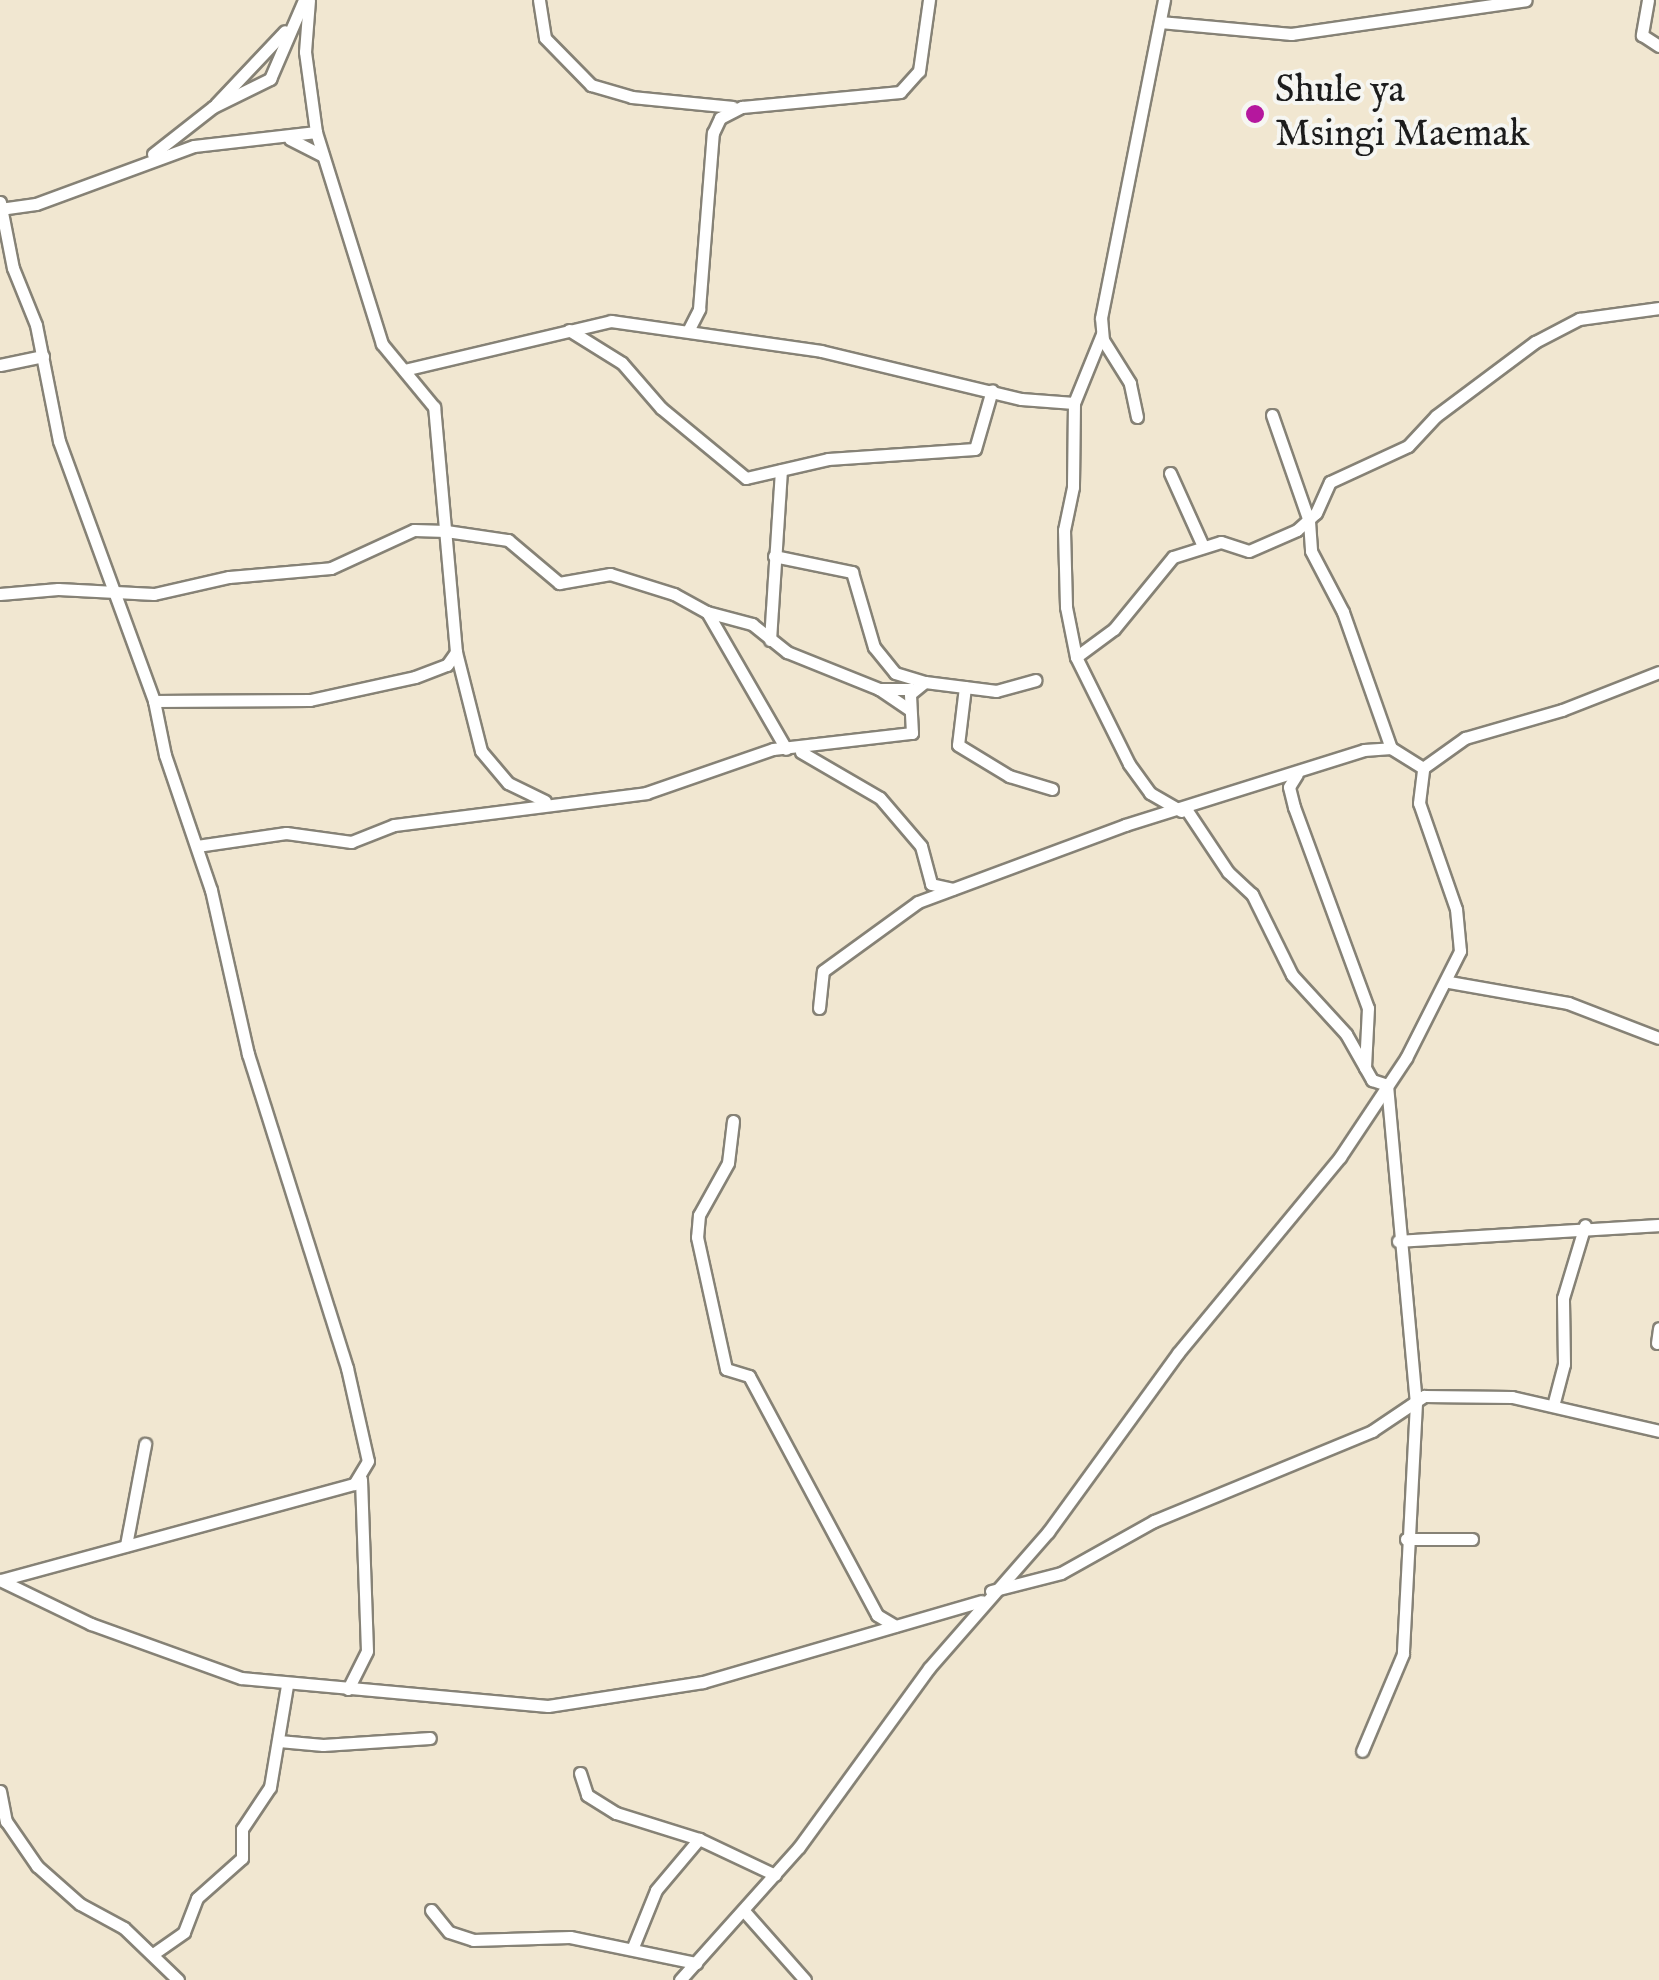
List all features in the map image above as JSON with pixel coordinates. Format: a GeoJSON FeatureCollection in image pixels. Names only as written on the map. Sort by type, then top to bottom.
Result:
{"type":"FeatureCollection","features":[{"type":"Feature","properties":{"kind":"street"},"geometry":{"type":"LineString","coordinates":[[306,0],[309,14],[304,52],[316,132],[382,344],[434,407],[446,531],[443,551],[456,652],[481,751],[508,783],[549,802]]}},
{"type":"Feature","properties":{"kind":"street"},"geometry":{"type":"LineString","coordinates":[[146,160],[213,107],[285,31],[306,0]]}},
{"type":"Feature","properties":{"kind":"street"},"geometry":{"type":"LineString","coordinates":[[309,14],[318,0]]}},
{"type":"Feature","properties":{"kind":"street"},"geometry":{"type":"LineString","coordinates":[[539,0],[545,38],[590,85],[632,97],[742,107],[900,92],[919,72],[929,0]]}},
{"type":"Feature","properties":{"kind":"street"},"geometry":{"type":"LineString","coordinates":[[1164,0],[1107,274],[1102,334],[1074,404],[1063,568],[1076,657],[1140,782],[1184,810],[1228,872],[1252,894],[1281,959],[1346,1034],[1365,1068],[1387,1085],[1398,1241],[1416,1403],[1403,1654],[1362,1751]]}},
{"type":"Feature","properties":{"kind":"street"},"geometry":{"type":"LineString","coordinates":[[1160,22],[1291,34],[1526,0]]}},
{"type":"Feature","properties":{"kind":"street"},"geometry":{"type":"LineString","coordinates":[[1648,0],[1643,38],[1659,46]]}},
{"type":"Feature","properties":{"kind":"street"},"geometry":{"type":"LineString","coordinates":[[213,107],[270,78],[285,31]]}},
{"type":"Feature","properties":{"kind":"street"},"geometry":{"type":"LineString","coordinates":[[688,330],[698,309],[713,133],[724,113],[742,107]]}},
{"type":"Feature","properties":{"kind":"street"},"geometry":{"type":"LineString","coordinates":[[316,132],[194,146],[146,160],[36,204],[0,207],[13,268],[43,356],[58,440],[154,701],[164,756],[196,846],[248,1054],[347,1368],[368,1450],[361,1479],[367,1651],[348,1690]]}},
{"type":"Feature","properties":{"kind":"street"},"geometry":{"type":"LineString","coordinates":[[290,138],[323,156]]}},
{"type":"Feature","properties":{"kind":"street"},"geometry":{"type":"LineString","coordinates":[[1076,657],[1144,598],[1166,562],[1203,546],[1225,542],[1248,550],[1309,521],[1330,482],[1408,446],[1443,410],[1535,342],[1579,318],[1659,308]]}},
{"type":"Feature","properties":{"kind":"street"},"geometry":{"type":"LineString","coordinates":[[404,370],[611,321],[908,367],[992,390],[1074,404]]}},
{"type":"Feature","properties":{"kind":"street"},"geometry":{"type":"LineString","coordinates":[[569,330],[622,363],[661,408],[746,478],[828,459],[974,449],[992,390]]}},
{"type":"Feature","properties":{"kind":"street"},"geometry":{"type":"LineString","coordinates":[[1102,334],[1130,383],[1137,417]]}},
{"type":"Feature","properties":{"kind":"street"},"geometry":{"type":"LineString","coordinates":[[0,365],[43,356]]}},
{"type":"Feature","properties":{"kind":"street"},"geometry":{"type":"LineString","coordinates":[[1272,415],[1309,521],[1311,552],[1343,612],[1391,748]]}},
{"type":"Feature","properties":{"kind":"street"},"geometry":{"type":"LineString","coordinates":[[770,640],[781,470]]}},
{"type":"Feature","properties":{"kind":"street"},"geometry":{"type":"LineString","coordinates":[[1170,473],[1203,546]]}},
{"type":"Feature","properties":{"kind":"street"},"geometry":{"type":"LineString","coordinates":[[0,594],[58,589],[112,594],[331,568],[414,530],[446,531],[508,540],[558,583],[610,574],[674,594],[708,612],[752,624],[770,640],[878,689],[909,709]]}},
{"type":"Feature","properties":{"kind":"street"},"geometry":{"type":"LineString","coordinates":[[774,556],[852,572],[874,646],[894,673],[925,682],[1007,690],[1036,680]]}},
{"type":"Feature","properties":{"kind":"street"},"geometry":{"type":"LineString","coordinates":[[708,612],[792,749],[880,798],[921,846],[931,884],[954,890]]}},
{"type":"Feature","properties":{"kind":"street"},"geometry":{"type":"LineString","coordinates":[[154,701],[310,700],[415,677],[447,665],[456,652]]}},
{"type":"Feature","properties":{"kind":"street"},"geometry":{"type":"LineString","coordinates":[[680,1980],[775,1875],[987,1596],[1048,1532],[1178,1354],[1340,1157],[1387,1085],[1449,982],[1460,951],[1456,909],[1418,803],[1423,768],[1465,738],[1562,710],[1659,672]]}},
{"type":"Feature","properties":{"kind":"street"},"geometry":{"type":"LineString","coordinates":[[878,689],[912,689],[925,682]]}},
{"type":"Feature","properties":{"kind":"street"},"geometry":{"type":"LineString","coordinates":[[965,687],[958,746],[1009,776],[1052,790]]}},
{"type":"Feature","properties":{"kind":"street"},"geometry":{"type":"LineString","coordinates":[[196,846],[286,833],[352,842],[394,825],[549,802],[646,793],[792,749],[907,735],[916,726],[909,709],[912,689]]}},
{"type":"Feature","properties":{"kind":"street"},"geometry":{"type":"LineString","coordinates":[[819,1008],[820,976],[839,956],[896,914],[954,890],[1118,828],[1364,750],[1391,748],[1423,768]]}},
{"type":"Feature","properties":{"kind":"street"},"geometry":{"type":"LineString","coordinates":[[1296,774],[1289,787],[1294,808],[1368,1008],[1365,1068]]}},
{"type":"Feature","properties":{"kind":"street"},"geometry":{"type":"LineString","coordinates":[[1449,982],[1568,1003],[1659,1038]]}},
{"type":"Feature","properties":{"kind":"street"},"geometry":{"type":"LineString","coordinates":[[732,1121],[728,1164],[698,1215],[697,1237],[726,1369],[749,1376],[878,1615],[896,1626]]}},
{"type":"Feature","properties":{"kind":"street"},"geometry":{"type":"LineString","coordinates":[[1398,1241],[1585,1225],[1659,1225]]}},
{"type":"Feature","properties":{"kind":"street"},"geometry":{"type":"LineString","coordinates":[[1553,1406],[1564,1364],[1563,1298],[1585,1225]]}},
{"type":"Feature","properties":{"kind":"street"},"geometry":{"type":"LineString","coordinates":[[1657,1343],[1659,1328]]}},
{"type":"Feature","properties":{"kind":"street"},"geometry":{"type":"LineString","coordinates":[[0,1580],[92,1624],[222,1672],[288,1685],[484,1704],[602,1702],[762,1668],[1061,1573],[1135,1530],[1229,1495],[1285,1461],[1372,1430],[1416,1403],[1454,1393],[1553,1406],[1659,1431]]}},
{"type":"Feature","properties":{"kind":"street"},"geometry":{"type":"LineString","coordinates":[[126,1545],[145,1444]]}},
{"type":"Feature","properties":{"kind":"street"},"geometry":{"type":"LineString","coordinates":[[0,1580],[262,1512],[361,1479]]}},
{"type":"Feature","properties":{"kind":"street"},"geometry":{"type":"LineString","coordinates":[[1406,1540],[1472,1539]]}},
{"type":"Feature","properties":{"kind":"street"},"geometry":{"type":"LineString","coordinates":[[153,1954],[184,1932],[197,1898],[238,1865],[242,1828],[264,1801],[288,1685]]}},
{"type":"Feature","properties":{"kind":"street"},"geometry":{"type":"LineString","coordinates":[[279,1741],[323,1745],[430,1738]]}},
{"type":"Feature","properties":{"kind":"street"},"geometry":{"type":"LineString","coordinates":[[580,1772],[597,1803],[699,1839],[775,1875]]}},
{"type":"Feature","properties":{"kind":"street"},"geometry":{"type":"LineString","coordinates":[[0,1791],[3,1823],[37,1866],[80,1904],[153,1954],[178,1980]]}},
{"type":"Feature","properties":{"kind":"street"},"geometry":{"type":"LineString","coordinates":[[632,1947],[656,1890],[699,1839]]}},
{"type":"Feature","properties":{"kind":"street"},"geometry":{"type":"LineString","coordinates":[[431,1910],[450,1932],[473,1940],[570,1937],[696,1963]]}},
{"type":"Feature","properties":{"kind":"street"},"geometry":{"type":"LineString","coordinates":[[744,1911],[805,1980]]}},
{"type":"Feature","properties":{"kind":"place","name":"Shule ya Msingi Maemak"},"geometry":{"type":"Point","coordinates":[1255,114]}}]}
